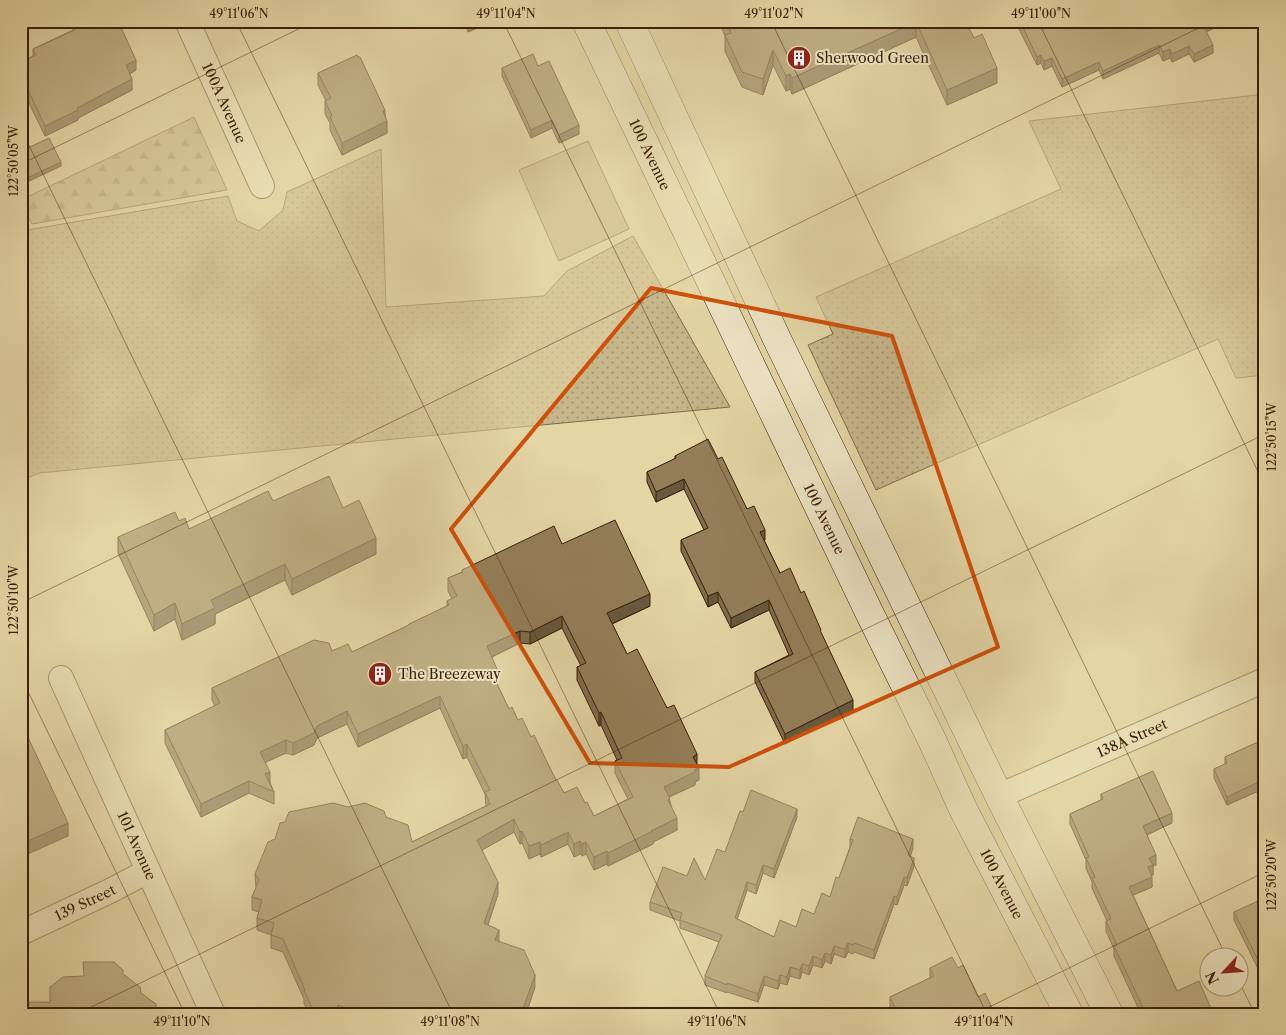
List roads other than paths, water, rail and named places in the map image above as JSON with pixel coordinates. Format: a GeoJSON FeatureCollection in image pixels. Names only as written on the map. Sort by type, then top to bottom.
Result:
{"type":"FeatureCollection","features":[{"type":"Feature","properties":{"kind":"main road","name":"100 Avenue"},"geometry":{"type":"LineString","coordinates":[[586,21],[932,740],[963,809],[1069,1014]]}},
{"type":"Feature","properties":{"kind":"main road"},"geometry":{"type":"LineString","coordinates":[[629,21],[777,339],[999,796],[1109,1014]]}},
{"type":"Feature","properties":{"kind":"street","name":"100A Avenue"},"geometry":{"type":"LineString","coordinates":[[187,21],[262,186]]}},
{"type":"Feature","properties":{"kind":"street","name":"101 Avenue"},"geometry":{"type":"LineString","coordinates":[[60,678],[213,1014]]}},
{"type":"Feature","properties":{"kind":"street","name":"138A Street"},"geometry":{"type":"LineString","coordinates":[[999,796],[1265,680]]}},
{"type":"Feature","properties":{"kind":"street","name":"139 Street"},"geometry":{"type":"LineString","coordinates":[[21,933],[148,871]]}},
{"type":"Feature","properties":{"kind":"place","name":"Sherwood Green"},"geometry":{"type":"Point","coordinates":[799,58]}},
{"type":"Feature","properties":{"kind":"place","name":"The Breezeway"},"geometry":{"type":"Point","coordinates":[380,674]}}]}
